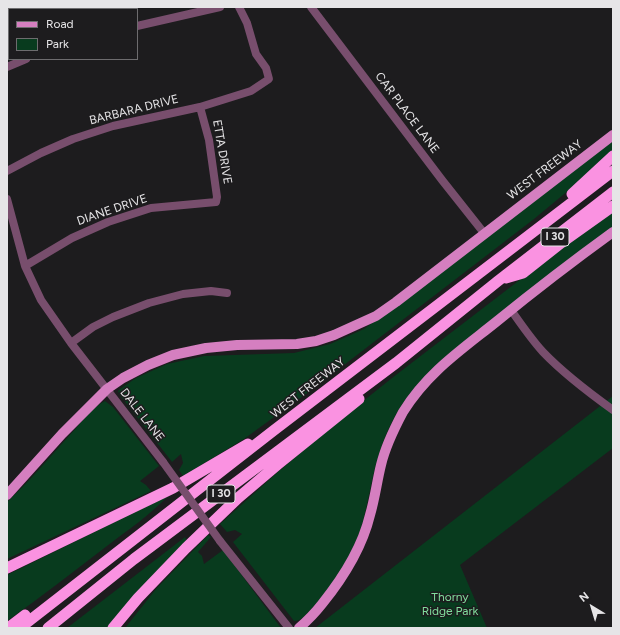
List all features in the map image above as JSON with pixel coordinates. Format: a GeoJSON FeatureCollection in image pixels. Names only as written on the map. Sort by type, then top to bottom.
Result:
{"type":"FeatureCollection","features":[{"type":"Feature","properties":{"kind":"highway"},"geometry":{"type":"LineString","coordinates":[[548,220],[557,206],[613,156]]}},
{"type":"Feature","properties":{"kind":"highway","name":"WEST FREEWAY"},"geometry":{"type":"LineString","coordinates":[[20,628],[273,431],[613,171]]}},
{"type":"Feature","properties":{"kind":"highway","name":"I 30"},"geometry":{"type":"LineString","coordinates":[[50,627],[134,559],[396,363],[498,281],[613,192]]}},
{"type":"Feature","properties":{"kind":"highway"},"geometry":{"type":"LineString","coordinates":[[498,281],[523,273],[561,243],[613,206]]}},
{"type":"Feature","properties":{"kind":"highway"},"geometry":{"type":"LineString","coordinates":[[113,628],[138,598],[186,548],[233,503],[277,465],[374,388],[396,363]]}},
{"type":"Feature","properties":{"kind":"highway"},"geometry":{"type":"LineString","coordinates":[[7,568],[173,488],[251,442],[273,431]]}},
{"type":"Feature","properties":{"kind":"highway"},"geometry":{"type":"LineString","coordinates":[[8,628],[178,497],[203,486]]}},
{"type":"Feature","properties":{"kind":"main road","name":"WEST FREEWAY"},"geometry":{"type":"LineString","coordinates":[[7,494],[62,434],[107,389],[123,378],[148,364],[173,355],[206,348],[237,345],[297,344],[316,341],[334,335],[376,316],[613,135]]}},
{"type":"Feature","properties":{"kind":"main road"},"geometry":{"type":"LineString","coordinates":[[299,628],[308,620],[329,595],[354,557],[362,540],[370,516],[381,463],[395,426],[404,410],[423,384],[445,362],[613,232]]}},
{"type":"Feature","properties":{"kind":"street"},"geometry":{"type":"LineString","coordinates":[[138,26],[220,7]]}},
{"type":"Feature","properties":{"kind":"street","name":"BARBARA DRIVE"},"geometry":{"type":"LineString","coordinates":[[7,171],[41,153],[73,139],[113,126],[200,106],[251,91],[269,79],[266,68],[256,54],[247,23],[239,7]]}},
{"type":"Feature","properties":{"kind":"street","name":"CAR PLACE LANE"},"geometry":{"type":"LineString","coordinates":[[311,7],[484,233]]}},
{"type":"Feature","properties":{"kind":"street"},"geometry":{"type":"LineString","coordinates":[[7,67],[24,60]]}},
{"type":"Feature","properties":{"kind":"street","name":"ETTA DRIVE"},"geometry":{"type":"LineString","coordinates":[[200,106],[209,140],[217,197],[216,202]]}},
{"type":"Feature","properties":{"kind":"street","name":"DALE LANE"},"geometry":{"type":"LineString","coordinates":[[7,199],[24,266],[42,300],[71,343],[163,462],[220,541],[289,628]]}},
{"type":"Feature","properties":{"kind":"street","name":"DIANE DRIVE"},"geometry":{"type":"LineString","coordinates":[[24,266],[72,238],[108,222],[151,208],[216,202]]}},
{"type":"Feature","properties":{"kind":"street"},"geometry":{"type":"LineString","coordinates":[[71,343],[93,327],[113,317],[149,303],[183,294],[211,291],[227,293]]}},
{"type":"Feature","properties":{"kind":"street"},"geometry":{"type":"LineString","coordinates":[[511,310],[535,342],[564,373],[613,410]]}},
{"type":"Feature","properties":{"kind":"green space"},"geometry":{"type":"Polygon","coordinates":[[[613,139],[613,151],[534,219],[314,388],[244,439],[183,476],[179,470],[183,463],[181,454],[172,462],[119,394],[118,391],[120,389],[136,378],[167,364],[204,356],[294,353],[330,344],[364,329],[613,139]]]}},
{"type":"Feature","properties":{"kind":"green space"},"geometry":{"type":"Polygon","coordinates":[[[613,210],[613,227],[446,356],[423,378],[409,395],[397,412],[383,443],[376,464],[363,521],[355,544],[329,589],[300,620],[294,621],[233,542],[242,534],[235,530],[227,532],[220,524],[279,471],[392,378],[586,229],[613,210]]]}},
{"type":"Feature","properties":{"kind":"green space","name":"Thorny Ridge Park"},"geometry":{"type":"Polygon","coordinates":[[[613,396],[613,448],[460,565],[487,628],[315,628],[613,396]]]}},
{"type":"Feature","properties":{"kind":"green space"},"geometry":{"type":"Polygon","coordinates":[[[105,401],[113,407],[159,466],[140,481],[151,491],[7,559],[7,502],[90,413],[105,401]]]}},
{"type":"Feature","properties":{"kind":"green space"},"geometry":{"type":"Polygon","coordinates":[[[168,496],[139,522],[7,621],[7,575],[168,496]]]}},
{"type":"Feature","properties":{"kind":"green space"},"geometry":{"type":"Polygon","coordinates":[[[208,535],[211,537],[198,552],[202,556],[204,564],[223,550],[281,628],[125,628],[156,589],[208,535]]]}},
{"type":"Feature","properties":{"kind":"green space"},"geometry":{"type":"Polygon","coordinates":[[[185,537],[187,541],[132,598],[108,628],[67,628],[185,537]]]}}]}
